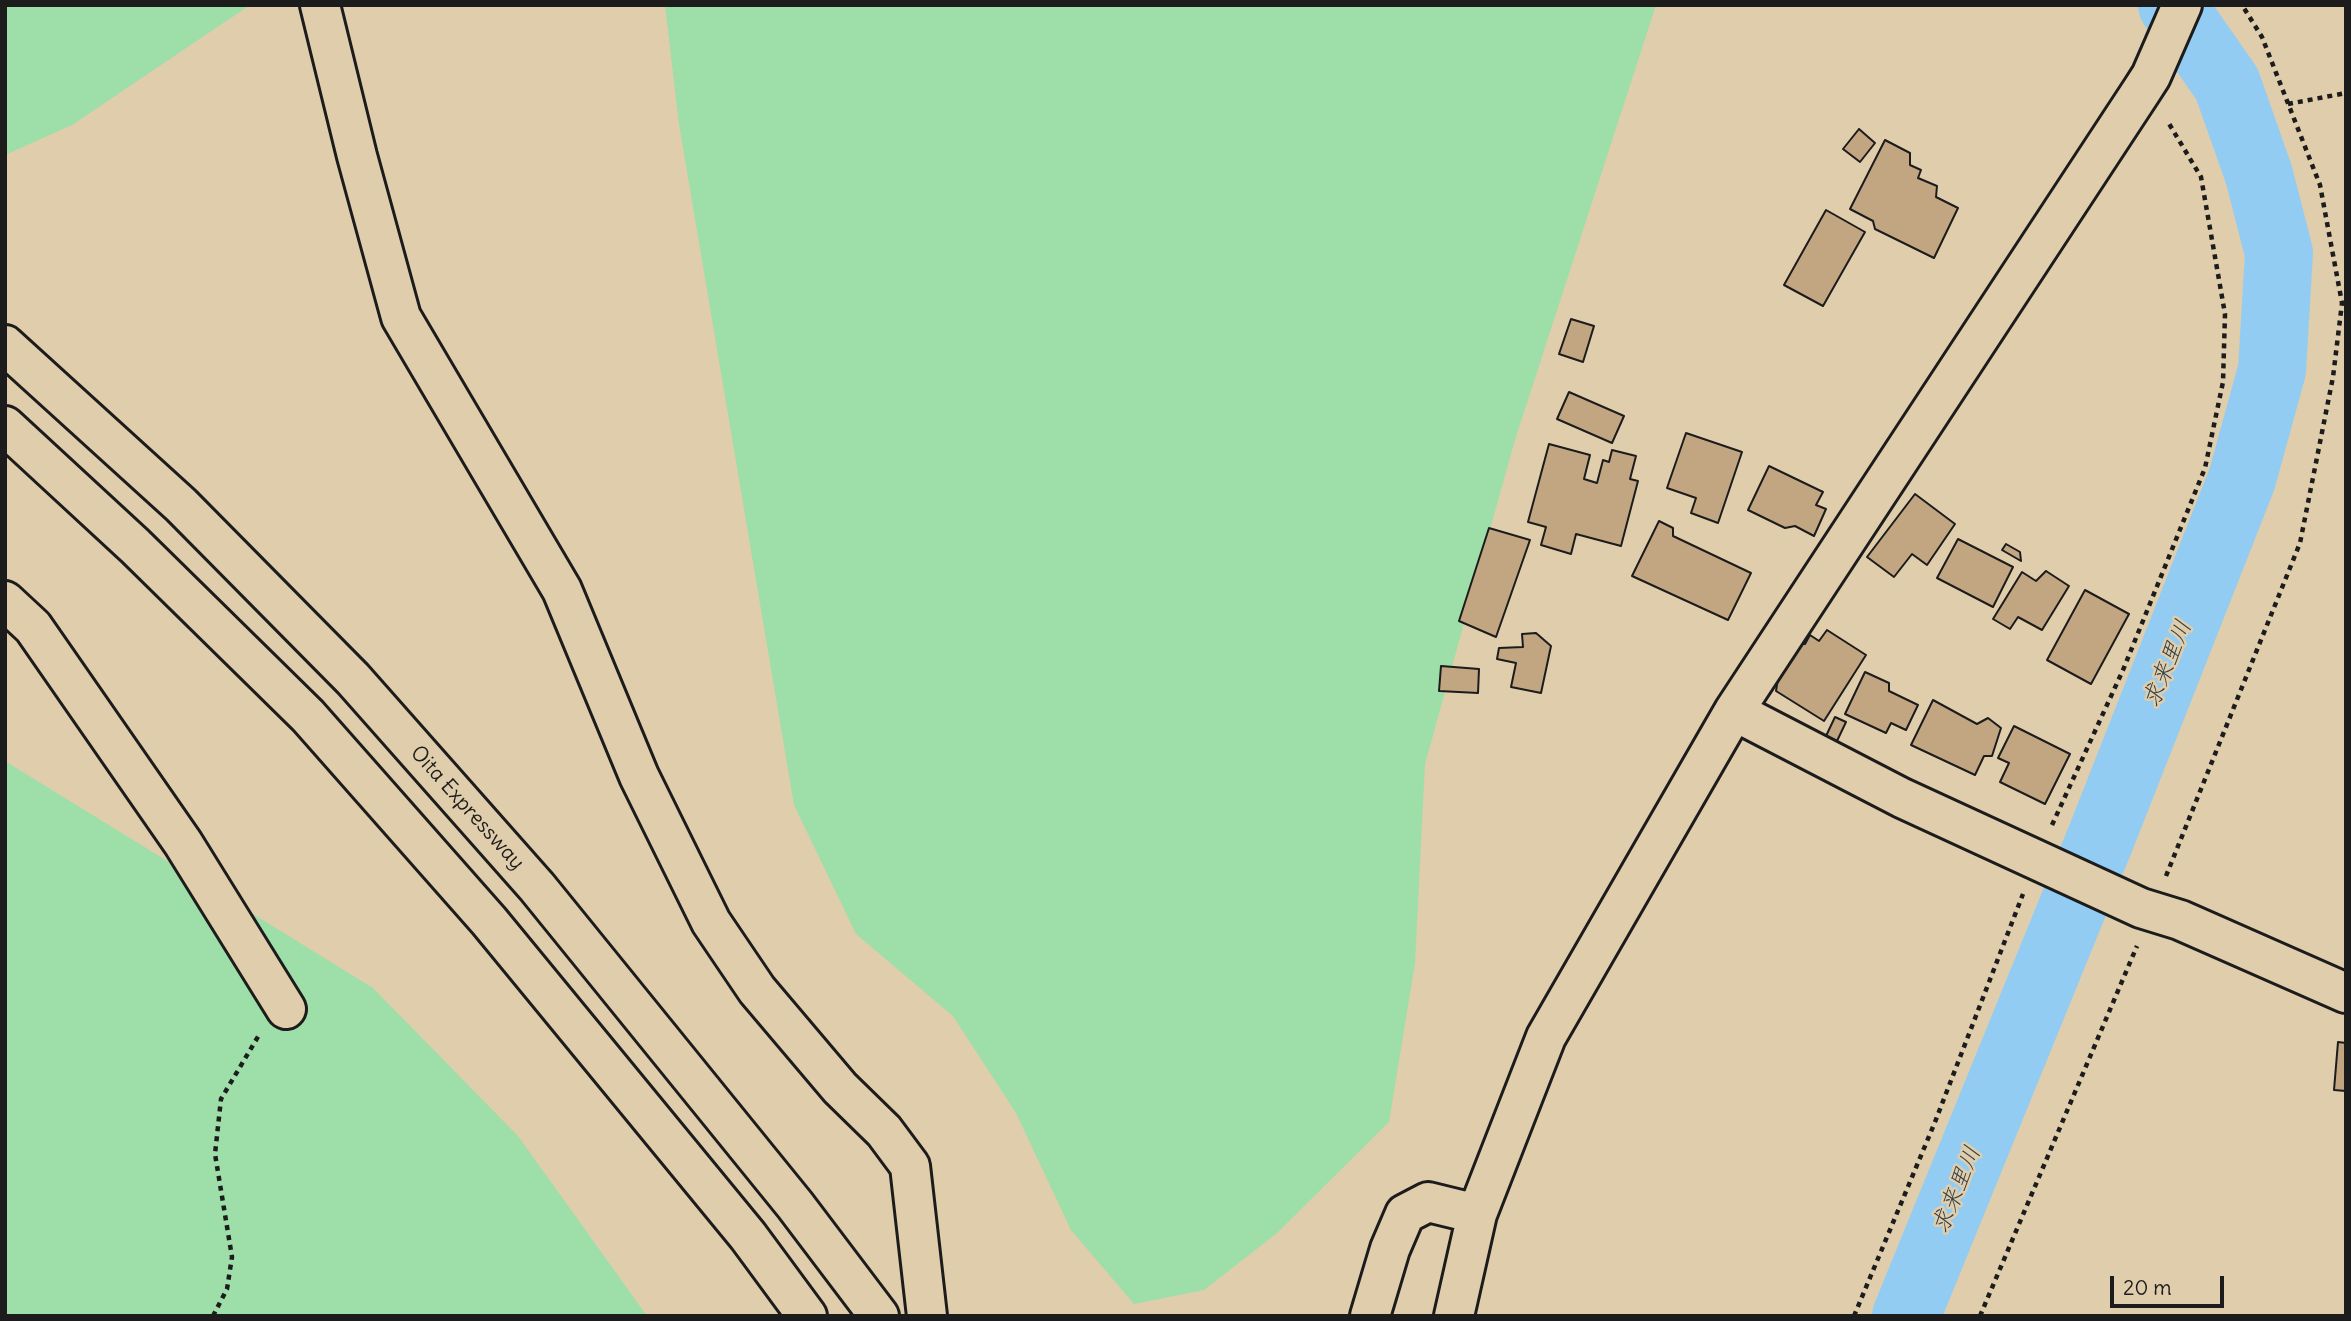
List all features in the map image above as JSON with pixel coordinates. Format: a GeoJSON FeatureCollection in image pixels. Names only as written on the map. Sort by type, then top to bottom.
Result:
{"type":"FeatureCollection","features":[{"type":"Feature","properties":{"kind":"main road"},"geometry":{"type":"LineString","coordinates":[[320,5],[357,156],[401,317],[562,590],[639,776],[711,922],[757,990],[840,1088],[884,1131],[909,1166],[927,1316]]}},
{"type":"Feature","properties":{"kind":"main road"},"geometry":{"type":"LineString","coordinates":[[1454,1316],[1477,1214],[1546,1037],[1734,711],[2146,83],[2182,5]]}},
{"type":"Feature","properties":{"kind":"main road","name":"Oita Expressway"},"geometry":{"type":"LineString","coordinates":[[5,345],[181,505],[353,679],[537,887],[795,1205],[879,1316]]}},
{"type":"Feature","properties":{"kind":"main road"},"geometry":{"type":"LineString","coordinates":[[5,426],[135,546],[308,716],[489,921],[748,1236],[807,1316]]}},
{"type":"Feature","properties":{"kind":"main road"},"geometry":{"type":"LineString","coordinates":[[5,601],[33,627],[184,843],[286,1009]]}},
{"type":"Feature","properties":{"kind":"main road"},"geometry":{"type":"LineString","coordinates":[[1734,711],[1902,798],[2037,858],[2146,911],[2180,920],[2346,993]]}},
{"type":"Feature","properties":{"kind":"main road"},"geometry":{"type":"LineString","coordinates":[[1370,1316],[1390,1249],[1405,1214],[1427,1202],[1477,1214]]}},
{"type":"Feature","properties":{"kind":"path"},"geometry":{"type":"LineString","coordinates":[[1980,1316],[2300,543],[2333,377],[2342,303],[2320,185],[2262,37],[2242,5]]}},
{"type":"Feature","properties":{"kind":"path"},"geometry":{"type":"LineString","coordinates":[[1854,1316],[1935,1122],[2037,858],[2123,670],[2205,468],[2223,382],[2225,314],[2201,177],[2146,83]]}},
{"type":"Feature","properties":{"kind":"path"},"geometry":{"type":"LineString","coordinates":[[2288,104],[2346,93]]}},
{"type":"Feature","properties":{"kind":"path"},"geometry":{"type":"LineString","coordinates":[[213,1316],[227,1289],[232,1257],[215,1154],[220,1099],[264,1026],[286,1009]]}},
{"type":"Feature","properties":{"kind":"green space"},"geometry":{"type":"Polygon","coordinates":[[[5,5],[250,5],[72,125],[5,155],[5,5]]]}},
{"type":"Feature","properties":{"kind":"green space"},"geometry":{"type":"Polygon","coordinates":[[[665,5],[1656,5],[1514,443],[1425,764],[1415,963],[1389,1122],[1276,1234],[1204,1290],[1134,1304],[1071,1230],[1016,1113],[953,1016],[856,934],[794,805],[679,124],[665,5]]]}},
{"type":"Feature","properties":{"kind":"green space"},"geometry":{"type":"Polygon","coordinates":[[[5,761],[373,988],[518,1136],[647,1316],[5,1316],[5,761]]]}},
{"type":"Feature","properties":{"kind":"building"},"geometry":{"type":"Polygon","coordinates":[[[1859,129],[1875,143],[1860,162],[1843,149],[1859,129]]]}},
{"type":"Feature","properties":{"kind":"building"},"geometry":{"type":"Polygon","coordinates":[[[1885,140],[1910,153],[1910,165],[1921,170],[1918,178],[1937,186],[1936,197],[1958,208],[1934,258],[1875,229],[1873,221],[1850,209],[1885,140]]]}},
{"type":"Feature","properties":{"kind":"building"},"geometry":{"type":"Polygon","coordinates":[[[1826,210],[1865,232],[1823,306],[1784,285],[1826,210]]]}},
{"type":"Feature","properties":{"kind":"building"},"geometry":{"type":"Polygon","coordinates":[[[1571,319],[1594,326],[1583,362],[1559,354],[1571,319]]]}},
{"type":"Feature","properties":{"kind":"building"},"geometry":{"type":"Polygon","coordinates":[[[1569,392],[1624,416],[1612,443],[1557,419],[1569,392]]]}},
{"type":"Feature","properties":{"kind":"building"},"geometry":{"type":"Polygon","coordinates":[[[1686,433],[1742,452],[1718,523],[1691,513],[1696,498],[1667,488],[1686,433]]]}},
{"type":"Feature","properties":{"kind":"building"},"geometry":{"type":"Polygon","coordinates":[[[1549,444],[1590,455],[1584,479],[1597,483],[1603,460],[1609,462],[1612,450],[1636,456],[1630,479],[1638,481],[1621,546],[1576,534],[1571,554],[1541,545],[1546,527],[1528,522],[1549,444]]]}},
{"type":"Feature","properties":{"kind":"building"},"geometry":{"type":"Polygon","coordinates":[[[1769,466],[1823,492],[1816,505],[1826,509],[1814,536],[1795,526],[1785,528],[1748,510],[1769,466]]]}},
{"type":"Feature","properties":{"kind":"building"},"geometry":{"type":"Polygon","coordinates":[[[1915,494],[1955,524],[1927,565],[1912,554],[1894,577],[1867,557],[1915,494]]]}},
{"type":"Feature","properties":{"kind":"building"},"geometry":{"type":"Polygon","coordinates":[[[1659,521],[1673,528],[1673,536],[1751,573],[1728,620],[1632,576],[1659,521]]]}},
{"type":"Feature","properties":{"kind":"building"},"geometry":{"type":"Polygon","coordinates":[[[1489,528],[1530,540],[1496,637],[1459,621],[1489,528]]]}},
{"type":"Feature","properties":{"kind":"building"},"geometry":{"type":"Polygon","coordinates":[[[1958,539],[2013,567],[1993,607],[1937,578],[1958,539]]]}},
{"type":"Feature","properties":{"kind":"building"},"geometry":{"type":"Polygon","coordinates":[[[2006,544],[2020,552],[2021,561],[2002,550],[2006,544]]]}},
{"type":"Feature","properties":{"kind":"building"},"geometry":{"type":"Polygon","coordinates":[[[2046,571],[2069,586],[2042,630],[2018,617],[2010,629],[1993,619],[2022,572],[2036,581],[2046,571]]]}},
{"type":"Feature","properties":{"kind":"building"},"geometry":{"type":"Polygon","coordinates":[[[2085,590],[2129,614],[2091,684],[2047,660],[2085,590]]]}},
{"type":"Feature","properties":{"kind":"building"},"geometry":{"type":"Polygon","coordinates":[[[1827,630],[1866,655],[1824,721],[1776,691],[1779,672],[1798,644],[1805,644],[1810,635],[1819,641],[1827,630]]]}},
{"type":"Feature","properties":{"kind":"building"},"geometry":{"type":"Polygon","coordinates":[[[1536,633],[1551,646],[1541,693],[1511,687],[1516,663],[1497,659],[1499,648],[1523,647],[1522,634],[1536,633]]]}},
{"type":"Feature","properties":{"kind":"building"},"geometry":{"type":"Polygon","coordinates":[[[1441,666],[1479,669],[1478,693],[1439,691],[1441,666]]]}},
{"type":"Feature","properties":{"kind":"building"},"geometry":{"type":"Polygon","coordinates":[[[1865,672],[1889,683],[1889,691],[1918,705],[1906,730],[1891,723],[1886,733],[1845,714],[1865,672]]]}},
{"type":"Feature","properties":{"kind":"building"},"geometry":{"type":"Polygon","coordinates":[[[1933,700],[1977,724],[1988,718],[2001,728],[1992,756],[1984,756],[1975,775],[1911,745],[1933,700]]]}},
{"type":"Feature","properties":{"kind":"building"},"geometry":{"type":"Polygon","coordinates":[[[1835,717],[1846,722],[1837,741],[1826,736],[1835,717]]]}},
{"type":"Feature","properties":{"kind":"building"},"geometry":{"type":"Polygon","coordinates":[[[2014,726],[2070,754],[2045,804],[2000,782],[2009,763],[1998,758],[2014,726]]]}},
{"type":"Feature","properties":{"kind":"building"},"geometry":{"type":"Polygon","coordinates":[[[2338,1042],[2346,1043],[2346,1091],[2334,1090],[2338,1042]]]}},
{"type":"Feature","properties":{"kind":"waterway","name":"求来里川"},"geometry":{"type":"LineString","coordinates":[[1906,1316],[2100,840],[2242,479],[2272,370],[2279,253],[2259,175],[2227,84],[2172,5]]}}]}
